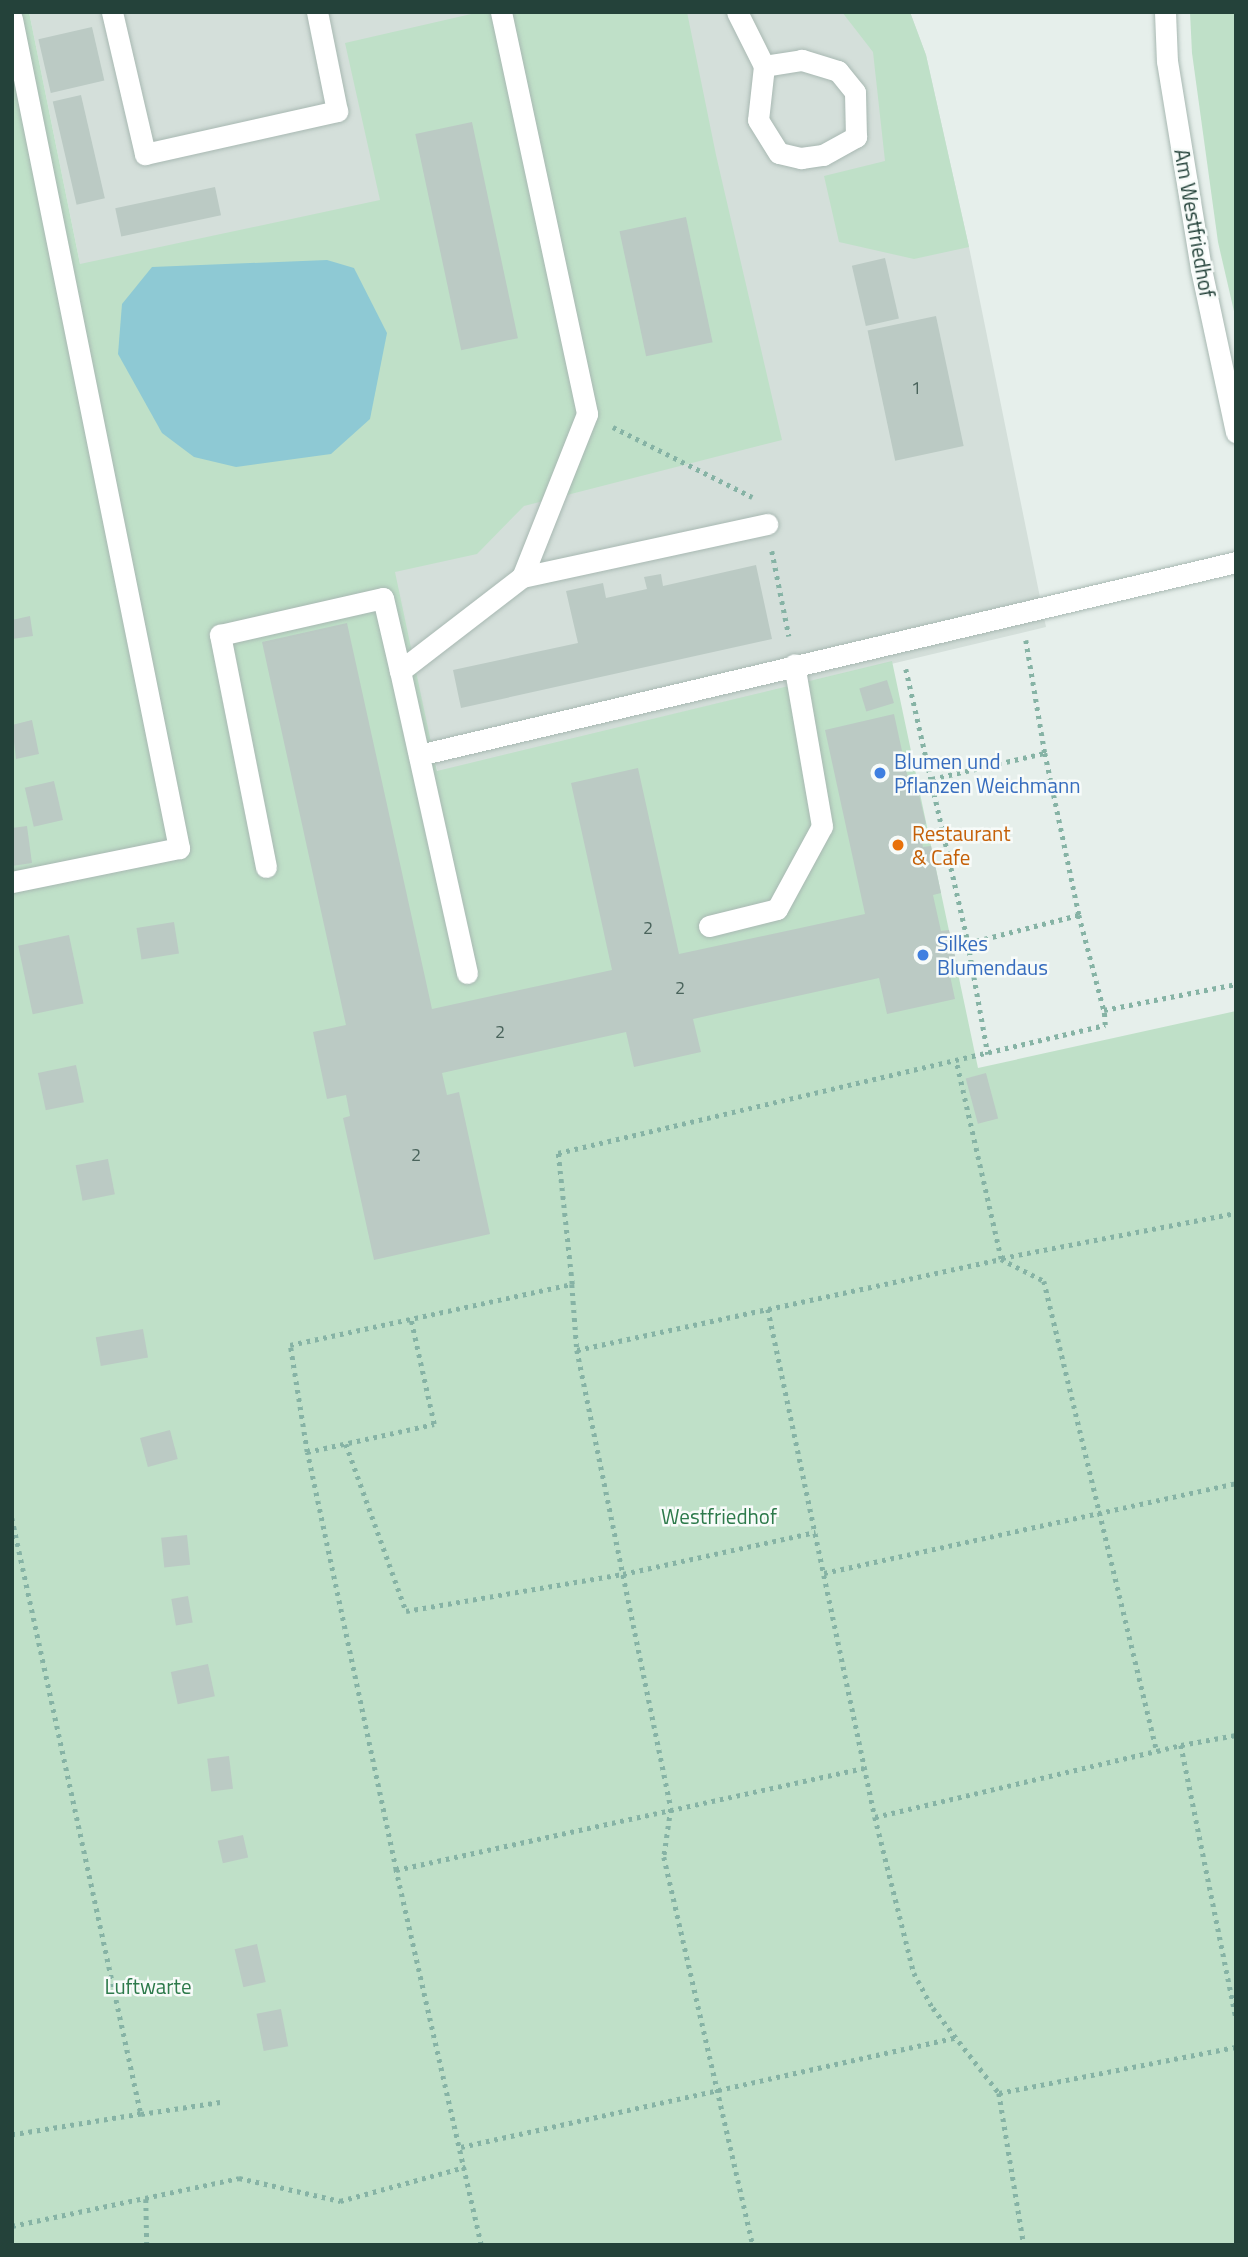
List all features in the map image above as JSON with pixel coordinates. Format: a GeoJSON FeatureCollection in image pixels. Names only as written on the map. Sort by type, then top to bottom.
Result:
{"type":"FeatureCollection","features":[{"type":"Feature","properties":{"kind":"street"},"geometry":{"type":"LineString","coordinates":[[112,12],[145,154],[337,111],[317,12]]}},
{"type":"Feature","properties":{"kind":"street"},"geometry":{"type":"LineString","coordinates":[[501,12],[587,414],[522,577]]}},
{"type":"Feature","properties":{"kind":"street"},"geometry":{"type":"LineString","coordinates":[[737,12],[764,66],[758,120],[779,153],[801,158],[823,155],[856,137],[855,92],[838,71],[802,60],[764,66]]}},
{"type":"Feature","properties":{"kind":"street","name":"Am Westfriedhof"},"geometry":{"type":"LineString","coordinates":[[1165,12],[1167,61],[1199,256],[1236,432]]}},
{"type":"Feature","properties":{"kind":"street"},"geometry":{"type":"LineString","coordinates":[[12,19],[179,848],[12,882]]}},
{"type":"Feature","properties":{"kind":"street"},"geometry":{"type":"LineString","coordinates":[[400,671],[522,577],[767,524]]}},
{"type":"Feature","properties":{"kind":"street"},"geometry":{"type":"LineString","coordinates":[[419,755],[794,664],[1236,562]]}},
{"type":"Feature","properties":{"kind":"street"},"geometry":{"type":"LineString","coordinates":[[266,867],[220,635],[383,598],[467,973]]}},
{"type":"Feature","properties":{"kind":"street"},"geometry":{"type":"LineString","coordinates":[[709,926],[777,909],[822,826],[794,664]]}},
{"type":"Feature","properties":{"kind":"path"},"geometry":{"type":"LineString","coordinates":[[753,2245],[664,1857],[671,1809],[577,1350],[558,1153],[988,1055],[1105,1025],[1104,1010],[1079,915],[1045,752],[1021,612]]}},
{"type":"Feature","properties":{"kind":"path"},"geometry":{"type":"LineString","coordinates":[[893,642],[932,779],[968,943],[988,1055]]}},
{"type":"Feature","properties":{"kind":"path"},"geometry":{"type":"LineString","coordinates":[[932,779],[1045,752]]}},
{"type":"Feature","properties":{"kind":"path"},"geometry":{"type":"LineString","coordinates":[[968,943],[1079,915]]}},
{"type":"Feature","properties":{"kind":"path"},"geometry":{"type":"LineString","coordinates":[[1104,1010],[1236,984]]}},
{"type":"Feature","properties":{"kind":"path"},"geometry":{"type":"LineString","coordinates":[[956,1061],[1001,1259]]}},
{"type":"Feature","properties":{"kind":"path"},"geometry":{"type":"LineString","coordinates":[[577,1350],[1001,1259],[1236,1213]]}},
{"type":"Feature","properties":{"kind":"path"},"geometry":{"type":"LineString","coordinates":[[1001,1259],[1044,1281],[1157,1751]]}},
{"type":"Feature","properties":{"kind":"path"},"geometry":{"type":"LineString","coordinates":[[481,2245],[461,2147],[396,1870],[307,1452],[289,1345],[572,1284]]}},
{"type":"Feature","properties":{"kind":"path"},"geometry":{"type":"LineString","coordinates":[[768,1309],[864,1768],[914,1973],[933,2008],[999,2093],[1024,2245]]}},
{"type":"Feature","properties":{"kind":"path"},"geometry":{"type":"LineString","coordinates":[[307,1452],[434,1424],[411,1320]]}},
{"type":"Feature","properties":{"kind":"path"},"geometry":{"type":"LineString","coordinates":[[346,1444],[406,1611],[623,1574],[815,1532]]}},
{"type":"Feature","properties":{"kind":"path"},"geometry":{"type":"LineString","coordinates":[[824,1573],[1236,1483]]}},
{"type":"Feature","properties":{"kind":"path"},"geometry":{"type":"LineString","coordinates":[[12,1518],[141,2114]]}},
{"type":"Feature","properties":{"kind":"path"},"geometry":{"type":"LineString","coordinates":[[875,1817],[1181,1745],[1236,1735]]}},
{"type":"Feature","properties":{"kind":"path"},"geometry":{"type":"LineString","coordinates":[[1181,1745],[1236,2018]]}},
{"type":"Feature","properties":{"kind":"path"},"geometry":{"type":"LineString","coordinates":[[396,1870],[864,1768]]}},
{"type":"Feature","properties":{"kind":"path"},"geometry":{"type":"LineString","coordinates":[[461,2147],[958,2038]]}},
{"type":"Feature","properties":{"kind":"path"},"geometry":{"type":"LineString","coordinates":[[999,2093],[1236,2047]]}},
{"type":"Feature","properties":{"kind":"path"},"geometry":{"type":"LineString","coordinates":[[12,2135],[220,2102]]}},
{"type":"Feature","properties":{"kind":"path"},"geometry":{"type":"LineString","coordinates":[[12,2226],[239,2178],[340,2201],[465,2167]]}},
{"type":"Feature","properties":{"kind":"path"},"geometry":{"type":"LineString","coordinates":[[146,2199],[147,2245]]}},
{"type":"Feature","properties":{"kind":"shaded area"},"geometry":{"type":"Polygon","coordinates":[[[29,12],[910,12],[926,55],[969,247],[1046,627],[438,772],[432,751],[80,264],[29,12]]]}},
{"type":"Feature","properties":{"kind":"green space","name":"Westfriedhof"},"geometry":{"type":"Polygon","coordinates":[[[12,12],[29,12],[80,264],[380,200],[345,43],[480,12],[687,12],[716,155],[782,440],[524,506],[477,554],[395,572],[437,771],[892,661],[978,1068],[1236,1011],[1236,2245],[12,2245],[12,12]]]}},
{"type":"Feature","properties":{"kind":"green space"},"geometry":{"type":"Polygon","coordinates":[[[842,12],[910,12],[926,55],[969,247],[914,259],[839,242],[824,176],[885,161],[873,52],[842,12]]]}},
{"type":"Feature","properties":{"kind":"green space"},"geometry":{"type":"Polygon","coordinates":[[[1190,12],[1236,12],[1236,320],[1218,242],[1192,53],[1190,12]]]}},
{"type":"Feature","properties":{"kind":"water"},"geometry":{"type":"Polygon","coordinates":[[[327,260],[354,268],[387,333],[370,419],[331,454],[236,467],[194,457],[162,433],[118,354],[122,304],[152,267],[327,260]]]}},
{"type":"Feature","properties":{"kind":"building"},"geometry":{"type":"Polygon","coordinates":[[[92,27],[104,81],[51,93],[38,39],[92,27]]]}},
{"type":"Feature","properties":{"kind":"building"},"geometry":{"type":"Polygon","coordinates":[[[81,95],[105,198],[77,205],[53,102],[81,95]]]}},
{"type":"Feature","properties":{"kind":"building"},"geometry":{"type":"Polygon","coordinates":[[[472,122],[518,338],[461,350],[415,134],[472,122]]]}},
{"type":"Feature","properties":{"kind":"building"},"geometry":{"type":"Polygon","coordinates":[[[215,187],[221,215],[121,237],[115,208],[215,187]]]}},
{"type":"Feature","properties":{"kind":"building"},"geometry":{"type":"Polygon","coordinates":[[[686,217],[713,342],[646,356],[619,231],[686,217]]]}},
{"type":"Feature","properties":{"kind":"building"},"geometry":{"type":"Polygon","coordinates":[[[885,258],[899,318],[866,326],[852,266],[885,258]]]}},
{"type":"Feature","properties":{"kind":"building"},"geometry":{"type":"Polygon","coordinates":[[[936,316],[964,446],[895,461],[868,331],[936,316]]]}},
{"type":"Feature","properties":{"kind":"building"},"geometry":{"type":"Polygon","coordinates":[[[756,565],[772,639],[461,708],[453,670],[578,643],[566,591],[603,583],[606,598],[647,589],[644,577],[661,574],[663,586],[756,565]]]}},
{"type":"Feature","properties":{"kind":"building"},"geometry":{"type":"Polygon","coordinates":[[[30,616],[33,636],[12,639],[12,620],[30,616]]]}},
{"type":"Feature","properties":{"kind":"building"},"geometry":{"type":"Polygon","coordinates":[[[347,623],[432,1009],[612,970],[571,783],[638,768],[679,954],[865,914],[825,730],[894,714],[909,783],[916,782],[926,824],[918,826],[923,847],[931,846],[941,893],[933,895],[941,931],[949,930],[957,964],[948,966],[955,999],[887,1014],[879,978],[693,1019],[701,1052],[634,1067],[626,1032],[442,1073],[447,1095],[459,1092],[490,1234],[374,1260],[343,1118],[350,1116],[346,1095],[327,1099],[313,1032],[346,1025],[262,642],[347,623]]]}},
{"type":"Feature","properties":{"kind":"building"},"geometry":{"type":"Polygon","coordinates":[[[887,680],[894,703],[866,711],[859,688],[887,680]]]}},
{"type":"Feature","properties":{"kind":"building"},"geometry":{"type":"Polygon","coordinates":[[[32,720],[39,754],[16,759],[12,725],[32,720]]]}},
{"type":"Feature","properties":{"kind":"building"},"geometry":{"type":"Polygon","coordinates":[[[54,781],[63,820],[34,827],[25,788],[54,781]]]}},
{"type":"Feature","properties":{"kind":"building"},"geometry":{"type":"Polygon","coordinates":[[[27,826],[32,863],[12,866],[12,828],[27,826]]]}},
{"type":"Feature","properties":{"kind":"building"},"geometry":{"type":"Polygon","coordinates":[[[174,922],[179,954],[141,960],[136,928],[174,922]]]}},
{"type":"Feature","properties":{"kind":"building"},"geometry":{"type":"Polygon","coordinates":[[[69,935],[84,1003],[33,1014],[18,946],[69,935]]]}},
{"type":"Feature","properties":{"kind":"building"},"geometry":{"type":"Polygon","coordinates":[[[76,1065],[84,1102],[46,1110],[38,1073],[76,1065]]]}},
{"type":"Feature","properties":{"kind":"building"},"geometry":{"type":"Polygon","coordinates":[[[986,1073],[998,1118],[978,1124],[966,1078],[986,1073]]]}},
{"type":"Feature","properties":{"kind":"building"},"geometry":{"type":"Polygon","coordinates":[[[108,1159],[115,1194],[82,1201],[76,1165],[108,1159]]]}},
{"type":"Feature","properties":{"kind":"building"},"geometry":{"type":"Polygon","coordinates":[[[143,1329],[148,1358],[101,1366],[96,1337],[143,1329]]]}},
{"type":"Feature","properties":{"kind":"building"},"geometry":{"type":"Polygon","coordinates":[[[170,1430],[178,1459],[148,1467],[140,1438],[170,1430]]]}},
{"type":"Feature","properties":{"kind":"building"},"geometry":{"type":"Polygon","coordinates":[[[187,1535],[190,1565],[164,1568],[161,1538],[187,1535]]]}},
{"type":"Feature","properties":{"kind":"building"},"geometry":{"type":"Polygon","coordinates":[[[188,1596],[193,1623],[176,1626],[171,1599],[188,1596]]]}},
{"type":"Feature","properties":{"kind":"building"},"geometry":{"type":"Polygon","coordinates":[[[208,1664],[215,1696],[178,1704],[171,1672],[208,1664]]]}},
{"type":"Feature","properties":{"kind":"building"},"geometry":{"type":"Polygon","coordinates":[[[229,1756],[233,1789],[211,1791],[207,1759],[229,1756]]]}},
{"type":"Feature","properties":{"kind":"building"},"geometry":{"type":"Polygon","coordinates":[[[243,1835],[248,1857],[223,1863],[218,1841],[243,1835]]]}},
{"type":"Feature","properties":{"kind":"building"},"geometry":{"type":"Polygon","coordinates":[[[257,1944],[266,1982],[243,1987],[235,1949],[257,1944]]]}},
{"type":"Feature","properties":{"kind":"building"},"geometry":{"type":"Polygon","coordinates":[[[281,2009],[288,2046],[264,2051],[256,2014],[281,2009]]]}},
{"type":"Feature","properties":{"kind":"place","name":"Blumen und Pflanzen Weichmann"},"geometry":{"type":"Point","coordinates":[880,773]}},
{"type":"Feature","properties":{"kind":"place","name":"Restaurant & Cafe"},"geometry":{"type":"Point","coordinates":[898,845]}},
{"type":"Feature","properties":{"kind":"place","name":"Silkes Blumendaus"},"geometry":{"type":"Point","coordinates":[923,955]}},
{"type":"Feature","properties":{"kind":"park label","name":"Luftwarte"},"geometry":{"type":"Point","coordinates":[148,1986]}}]}
